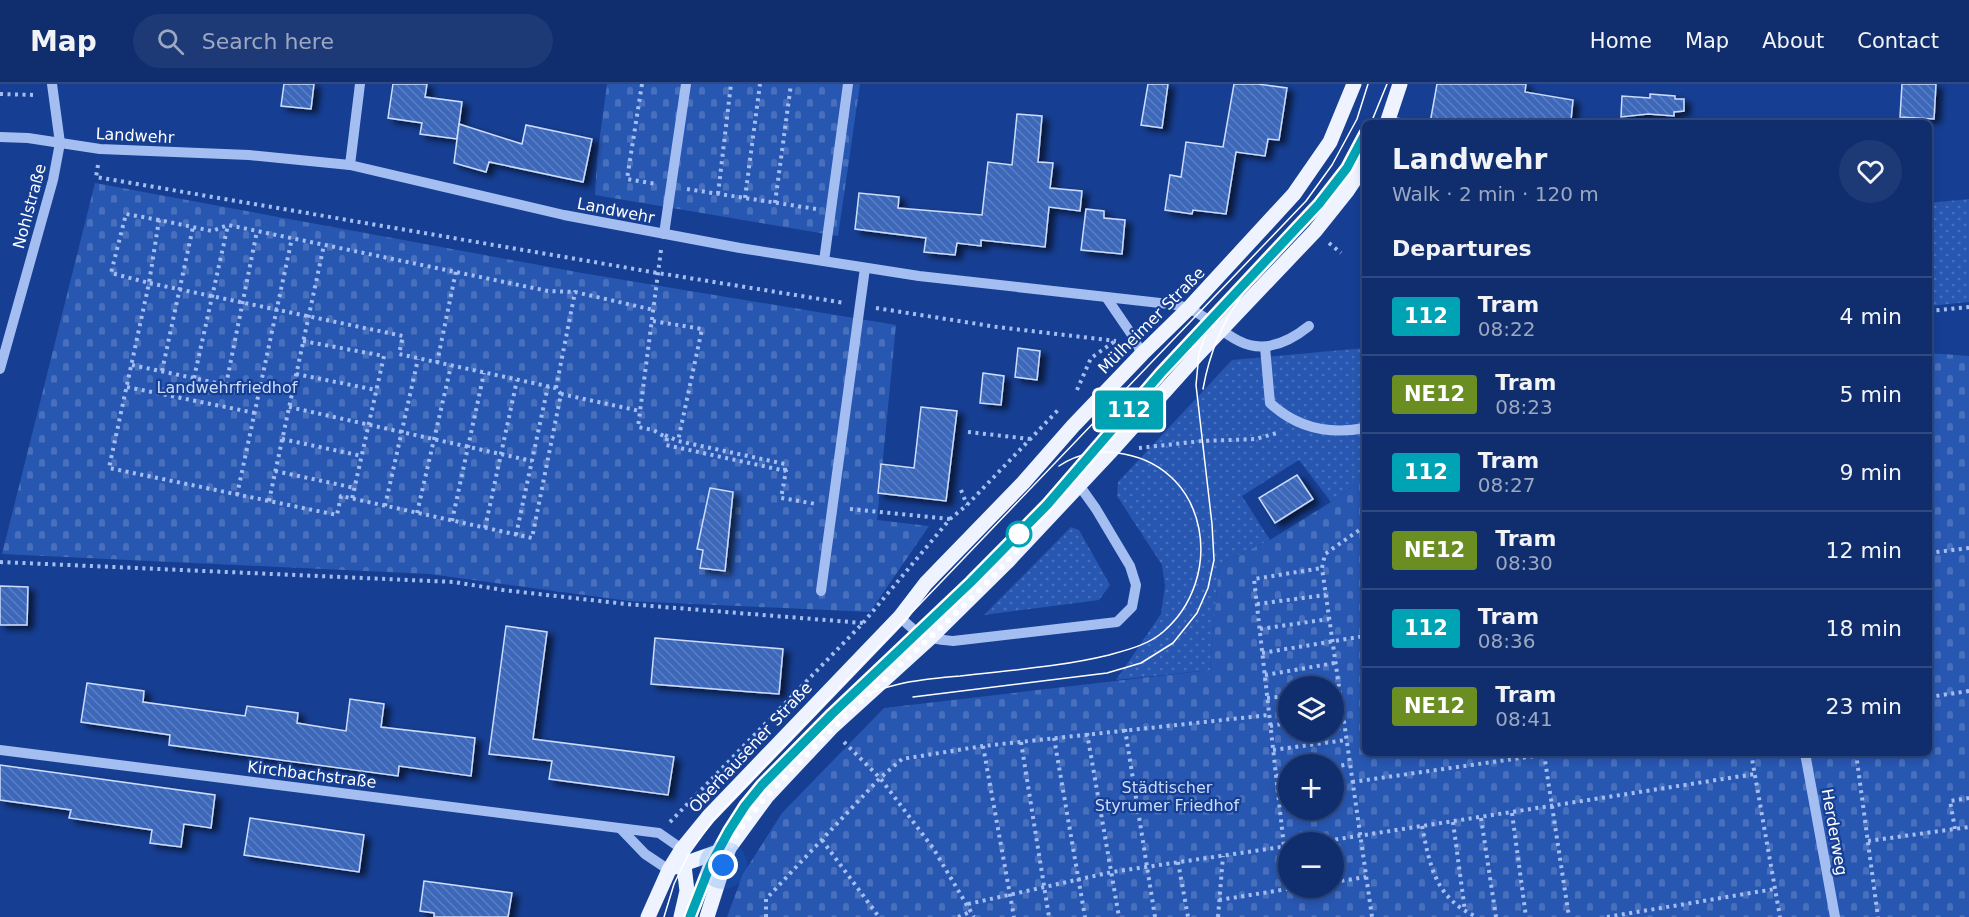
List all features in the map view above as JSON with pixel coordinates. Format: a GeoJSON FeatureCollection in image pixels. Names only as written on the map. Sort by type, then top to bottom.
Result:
{"type":"FeatureCollection","features":[{"type":"Feature","properties":{"kind":"main road","name":"Mülheimer Straße"},"geometry":{"type":"LineString","coordinates":[[900,617],[926,583],[1023,483],[1073,426],[1189,308],[1294,194],[1330,142],[1354,84]]}},
{"type":"Feature","properties":{"kind":"main road"},"geometry":{"type":"LineString","coordinates":[[1392,120],[1400,84]]}},
{"type":"Feature","properties":{"kind":"main road"},"geometry":{"type":"LineString","coordinates":[[707,917],[729,848],[767,796],[831,728],[929,639],[1007,562],[1315,231],[1362,168]]}},
{"type":"Feature","properties":{"kind":"main road","name":"Oberhausener Straße"},"geometry":{"type":"LineString","coordinates":[[648,917],[669,870],[683,856],[709,816],[900,617]]}},
{"type":"Feature","properties":{"kind":"main road"},"geometry":{"type":"LineString","coordinates":[[681,917],[687,891],[683,856],[729,848]]}},
{"type":"Feature","properties":{"kind":"street","name":"Nohlstraße"},"geometry":{"type":"LineString","coordinates":[[0,369],[53,180],[60,143],[52,84]]}},
{"type":"Feature","properties":{"kind":"street"},"geometry":{"type":"LineString","coordinates":[[350,165],[360,84]]}},
{"type":"Feature","properties":{"kind":"street"},"geometry":{"type":"LineString","coordinates":[[664,234],[686,84]]}},
{"type":"Feature","properties":{"kind":"street"},"geometry":{"type":"LineString","coordinates":[[824,261],[848,84]]}},
{"type":"Feature","properties":{"kind":"street","name":"Landwehr"},"geometry":{"type":"LineString","coordinates":[[0,137],[100,149],[249,155],[350,165],[564,215],[664,234],[865,268],[1169,304],[1189,308],[1239,341],[1265,347]]}},
{"type":"Feature","properties":{"kind":"street"},"geometry":{"type":"LineString","coordinates":[[821,591],[865,268]]}},
{"type":"Feature","properties":{"kind":"street"},"geometry":{"type":"LineString","coordinates":[[1106,297],[1142,354]]}},
{"type":"Feature","properties":{"kind":"street"},"geometry":{"type":"LineString","coordinates":[[1309,327],[1282,344],[1265,347],[1270,403],[1284,416],[1301,424],[1325,429],[1362,428]]}},
{"type":"Feature","properties":{"kind":"street"},"geometry":{"type":"LineString","coordinates":[[900,617],[916,634],[929,639],[953,641],[1117,622],[1132,607],[1136,585],[1130,566],[1096,508],[1079,485]]}},
{"type":"Feature","properties":{"kind":"street","name":"Kirchbachstraße"},"geometry":{"type":"LineString","coordinates":[[0,750],[659,833],[683,856]]}},
{"type":"Feature","properties":{"kind":"street","name":"Herderweg"},"geometry":{"type":"LineString","coordinates":[[1806,756],[1835,917]]}},
{"type":"Feature","properties":{"kind":"street"},"geometry":{"type":"LineString","coordinates":[[621,829],[645,854],[669,870]]}},
{"type":"Feature","properties":{"kind":"path"},"geometry":{"type":"LineString","coordinates":[[642,84],[627,179],[831,211]]}},
{"type":"Feature","properties":{"kind":"path"},"geometry":{"type":"LineString","coordinates":[[718,194],[731,84]]}},
{"type":"Feature","properties":{"kind":"path"},"geometry":{"type":"LineString","coordinates":[[745,198],[760,84]]}},
{"type":"Feature","properties":{"kind":"path"},"geometry":{"type":"LineString","coordinates":[[775,203],[791,84]]}},
{"type":"Feature","properties":{"kind":"path"},"geometry":{"type":"LineString","coordinates":[[0,94],[55,96]]}},
{"type":"Feature","properties":{"kind":"path"},"geometry":{"type":"LineString","coordinates":[[100,149],[96,177],[658,273],[997,327],[1116,341],[1091,358],[1080,387],[1072,396]]}},
{"type":"Feature","properties":{"kind":"path"},"geometry":{"type":"LineString","coordinates":[[640,411],[561,394],[556,388],[548,386],[399,354],[403,336],[179,290],[111,273],[126,214],[212,231],[228,225],[548,291],[576,292],[654,309]]}},
{"type":"Feature","properties":{"kind":"path"},"geometry":{"type":"LineString","coordinates":[[159,220],[149,283],[109,468],[338,515],[341,496],[532,538],[561,394]]}},
{"type":"Feature","properties":{"kind":"path"},"geometry":{"type":"LineString","coordinates":[[194,378],[228,225]]}},
{"type":"Feature","properties":{"kind":"path"},"geometry":{"type":"LineString","coordinates":[[162,371],[193,227]]}},
{"type":"Feature","properties":{"kind":"path"},"geometry":{"type":"LineString","coordinates":[[226,385],[257,231]]}},
{"type":"Feature","properties":{"kind":"path"},"geometry":{"type":"LineString","coordinates":[[664,234],[638,427],[653,430],[678,441],[785,464],[786,471],[781,498],[834,507],[950,519]]}},
{"type":"Feature","properties":{"kind":"path"},"geometry":{"type":"LineString","coordinates":[[237,495],[292,238]]}},
{"type":"Feature","properties":{"kind":"path"},"geometry":{"type":"LineString","coordinates":[[269,501],[324,245]]}},
{"type":"Feature","properties":{"kind":"path"},"geometry":{"type":"LineString","coordinates":[[437,363],[456,272]]}},
{"type":"Feature","properties":{"kind":"path"},"geometry":{"type":"LineString","coordinates":[[556,388],[576,292]]}},
{"type":"Feature","properties":{"kind":"path"},"geometry":{"type":"LineString","coordinates":[[1932,310],[1969,307]]}},
{"type":"Feature","properties":{"kind":"path"},"geometry":{"type":"LineString","coordinates":[[652,321],[702,329],[678,441]]}},
{"type":"Feature","properties":{"kind":"path"},"geometry":{"type":"LineString","coordinates":[[303,341],[384,356],[352,499]]}},
{"type":"Feature","properties":{"kind":"path"},"geometry":{"type":"LineString","coordinates":[[385,506],[418,359]]}},
{"type":"Feature","properties":{"kind":"path"},"geometry":{"type":"LineString","coordinates":[[132,364],[259,392]]}},
{"type":"Feature","properties":{"kind":"path"},"geometry":{"type":"LineString","coordinates":[[417,513],[451,366]]}},
{"type":"Feature","properties":{"kind":"path"},"geometry":{"type":"LineString","coordinates":[[452,521],[484,373]]}},
{"type":"Feature","properties":{"kind":"path"},"geometry":{"type":"LineString","coordinates":[[296,374],[376,390]]}},
{"type":"Feature","properties":{"kind":"path"},"geometry":{"type":"LineString","coordinates":[[484,528],[517,380]]}},
{"type":"Feature","properties":{"kind":"path"},"geometry":{"type":"LineString","coordinates":[[516,535],[548,386]]}},
{"type":"Feature","properties":{"kind":"path"},"geometry":{"type":"LineString","coordinates":[[127,387],[255,413]]}},
{"type":"Feature","properties":{"kind":"path"},"geometry":{"type":"LineString","coordinates":[[659,833],[863,623],[950,519],[967,505],[1063,404]]}},
{"type":"Feature","properties":{"kind":"path"},"geometry":{"type":"LineString","coordinates":[[289,407],[532,461]]}},
{"type":"Feature","properties":{"kind":"path"},"geometry":{"type":"LineString","coordinates":[[1111,451],[1203,441],[1256,439],[1301,424]]}},
{"type":"Feature","properties":{"kind":"path"},"geometry":{"type":"LineString","coordinates":[[653,430],[667,438],[666,445],[786,471]]}},
{"type":"Feature","properties":{"kind":"path"},"geometry":{"type":"LineString","coordinates":[[968,432],[1030,439]]}},
{"type":"Feature","properties":{"kind":"path"},"geometry":{"type":"LineString","coordinates":[[282,439],[362,456]]}},
{"type":"Feature","properties":{"kind":"path"},"geometry":{"type":"LineString","coordinates":[[275,471],[355,488]]}},
{"type":"Feature","properties":{"kind":"path"},"geometry":{"type":"LineString","coordinates":[[961,490],[967,505]]}},
{"type":"Feature","properties":{"kind":"path"},"geometry":{"type":"LineString","coordinates":[[1335,676],[1322,568],[1325,554],[1362,528]]}},
{"type":"Feature","properties":{"kind":"path"},"geometry":{"type":"LineString","coordinates":[[1932,553],[1969,548]]}},
{"type":"Feature","properties":{"kind":"path"},"geometry":{"type":"LineString","coordinates":[[0,561],[454,582],[626,604],[863,623]]}},
{"type":"Feature","properties":{"kind":"path"},"geometry":{"type":"LineString","coordinates":[[1284,832],[1254,579],[1322,568]]}},
{"type":"Feature","properties":{"kind":"path"},"geometry":{"type":"LineString","coordinates":[[1257,604],[1326,595]]}},
{"type":"Feature","properties":{"kind":"path"},"geometry":{"type":"LineString","coordinates":[[1260,630],[1329,619]]}},
{"type":"Feature","properties":{"kind":"path"},"geometry":{"type":"LineString","coordinates":[[1262,652],[1362,636]]}},
{"type":"Feature","properties":{"kind":"path"},"geometry":{"type":"LineString","coordinates":[[1265,675],[1335,663]]}},
{"type":"Feature","properties":{"kind":"path"},"geometry":{"type":"LineString","coordinates":[[1932,697],[1969,691]]}},
{"type":"Feature","properties":{"kind":"path"},"geometry":{"type":"LineString","coordinates":[[1268,698],[1278,697]]}},
{"type":"Feature","properties":{"kind":"path"},"geometry":{"type":"LineString","coordinates":[[766,917],[766,899],[880,778],[902,759],[983,746],[1269,715]]}},
{"type":"Feature","properties":{"kind":"path"},"geometry":{"type":"LineString","coordinates":[[1270,726],[1278,725]]}},
{"type":"Feature","properties":{"kind":"path"},"geometry":{"type":"LineString","coordinates":[[1344,726],[1372,917]]}},
{"type":"Feature","properties":{"kind":"path"},"geometry":{"type":"LineString","coordinates":[[831,728],[880,778],[933,848],[974,917]]}},
{"type":"Feature","properties":{"kind":"path"},"geometry":{"type":"LineString","coordinates":[[1125,729],[1155,917]]}},
{"type":"Feature","properties":{"kind":"path"},"geometry":{"type":"LineString","coordinates":[[1088,734],[1119,917]]}},
{"type":"Feature","properties":{"kind":"path"},"geometry":{"type":"LineString","coordinates":[[1054,738],[1085,917]]}},
{"type":"Feature","properties":{"kind":"path"},"geometry":{"type":"LineString","coordinates":[[1273,750],[1346,740]]}},
{"type":"Feature","properties":{"kind":"path"},"geometry":{"type":"LineString","coordinates":[[1021,742],[1049,917]]}},
{"type":"Feature","properties":{"kind":"path"},"geometry":{"type":"LineString","coordinates":[[983,746],[1014,917]]}},
{"type":"Feature","properties":{"kind":"path"},"geometry":{"type":"LineString","coordinates":[[1352,782],[1530,756]]}},
{"type":"Feature","properties":{"kind":"path"},"geometry":{"type":"LineString","coordinates":[[1544,756],[1569,917]]}},
{"type":"Feature","properties":{"kind":"path"},"geometry":{"type":"LineString","coordinates":[[1752,756],[1780,917]]}},
{"type":"Feature","properties":{"kind":"path"},"geometry":{"type":"LineString","coordinates":[[1856,756],[1878,917]]}},
{"type":"Feature","properties":{"kind":"path"},"geometry":{"type":"LineString","coordinates":[[1344,765],[1349,764]]}},
{"type":"Feature","properties":{"kind":"path"},"geometry":{"type":"LineString","coordinates":[[1344,838],[1755,774]]}},
{"type":"Feature","properties":{"kind":"path"},"geometry":{"type":"LineString","coordinates":[[1954,829],[1950,801],[1969,798]]}},
{"type":"Feature","properties":{"kind":"path"},"geometry":{"type":"LineString","coordinates":[[1512,813],[1526,917]]}},
{"type":"Feature","properties":{"kind":"path"},"geometry":{"type":"LineString","coordinates":[[1481,818],[1496,917]]}},
{"type":"Feature","properties":{"kind":"path"},"geometry":{"type":"LineString","coordinates":[[1453,822],[1465,911]]}},
{"type":"Feature","properties":{"kind":"path"},"geometry":{"type":"LineString","coordinates":[[1422,826],[1429,864],[1442,891],[1465,911],[1477,917]]}},
{"type":"Feature","properties":{"kind":"path"},"geometry":{"type":"LineString","coordinates":[[1868,841],[1969,827]]}},
{"type":"Feature","properties":{"kind":"path"},"geometry":{"type":"LineString","coordinates":[[822,840],[879,917]]}},
{"type":"Feature","properties":{"kind":"path"},"geometry":{"type":"LineString","coordinates":[[968,904],[1112,872],[1278,848]]}},
{"type":"Feature","properties":{"kind":"path"},"geometry":{"type":"LineString","coordinates":[[1218,917],[1223,856]]}},
{"type":"Feature","properties":{"kind":"path"},"geometry":{"type":"LineString","coordinates":[[1178,862],[1188,917]]}},
{"type":"Feature","properties":{"kind":"path"},"geometry":{"type":"LineString","coordinates":[[1344,880],[1366,877]]}},
{"type":"Feature","properties":{"kind":"path"},"geometry":{"type":"LineString","coordinates":[[1606,917],[1775,889]]}},
{"type":"Feature","properties":{"kind":"path"},"geometry":{"type":"LineString","coordinates":[[1219,900],[1278,890]]}},
{"type":"Feature","properties":{"kind":"path"},"geometry":{"type":"LineString","coordinates":[[958,917],[972,911]]}},
{"type":"Feature","properties":{"kind":"green space"},"geometry":{"type":"Polygon","coordinates":[[[607,84],[860,84],[838,236],[595,195],[597,158],[607,84]]]}},
{"type":"Feature","properties":{"kind":"green space","name":"Landwehrfriedhof"},"geometry":{"type":"Polygon","coordinates":[[[95,183],[582,273],[896,325],[877,520],[929,526],[870,612],[629,601],[429,574],[2,554],[95,183]]]}},
{"type":"Feature","properties":{"kind":"green space"},"geometry":{"type":"Polygon","coordinates":[[[1969,199],[1969,302],[1932,306],[1932,203],[1969,199]]]}},
{"type":"Feature","properties":{"kind":"green space"},"geometry":{"type":"Polygon","coordinates":[[[1362,348],[1362,480],[1331,502],[1299,460],[1242,496],[1270,540],[1219,564],[1210,670],[1116,680],[1161,614],[1165,586],[1162,565],[1117,496],[1118,482],[1232,360],[1362,348]]]}},
{"type":"Feature","properties":{"kind":"green space","name":"Städtischer Styrumer Friedhof"},"geometry":{"type":"Polygon","coordinates":[[[1932,353],[1969,356],[1969,917],[727,917],[743,874],[782,813],[884,708],[1210,670],[1219,564],[1270,540],[1362,480],[1362,756],[1932,756],[1932,353]]]}},
{"type":"Feature","properties":{"kind":"green space"},"geometry":{"type":"Polygon","coordinates":[[[1071,527],[1079,530],[1110,585],[1099,600],[984,615],[1071,527]]]}},
{"type":"Feature","properties":{"kind":"building"},"geometry":{"type":"Polygon","coordinates":[[[284,84],[314,84],[311,109],[281,106],[284,84]]]}},
{"type":"Feature","properties":{"kind":"building"},"geometry":{"type":"Polygon","coordinates":[[[393,84],[427,84],[425,97],[462,102],[457,139],[420,134],[422,123],[388,118],[393,84]]]}},
{"type":"Feature","properties":{"kind":"building"},"geometry":{"type":"Polygon","coordinates":[[[1148,84],[1168,84],[1162,128],[1141,125],[1148,84]]]}},
{"type":"Feature","properties":{"kind":"building"},"geometry":{"type":"Polygon","coordinates":[[[1234,84],[1258,84],[1287,88],[1279,140],[1268,139],[1265,156],[1236,152],[1226,214],[1193,210],[1192,214],[1165,210],[1170,175],[1181,177],[1186,142],[1223,147],[1234,84]]]}},
{"type":"Feature","properties":{"kind":"building"},"geometry":{"type":"Polygon","coordinates":[[[1437,84],[1526,84],[1525,92],[1573,100],[1571,120],[1431,120],[1437,84]]]}},
{"type":"Feature","properties":{"kind":"building"},"geometry":{"type":"Polygon","coordinates":[[[1902,84],[1936,84],[1934,119],[1900,117],[1902,84]]]}},
{"type":"Feature","properties":{"kind":"building"},"geometry":{"type":"Polygon","coordinates":[[[1650,94],[1684,99],[1684,111],[1674,112],[1674,116],[1648,114],[1621,117],[1622,96],[1650,98],[1650,94]]]}},
{"type":"Feature","properties":{"kind":"building"},"geometry":{"type":"Polygon","coordinates":[[[1017,114],[1042,116],[1038,162],[1053,163],[1050,188],[1082,191],[1080,211],[1049,207],[1045,247],[981,240],[981,246],[957,243],[955,255],[924,252],[926,238],[855,229],[859,193],[899,197],[898,208],[982,215],[988,162],[1012,165],[1017,114]]]}},
{"type":"Feature","properties":{"kind":"building"},"geometry":{"type":"Polygon","coordinates":[[[459,124],[522,144],[526,125],[592,139],[583,182],[489,162],[486,172],[454,163],[459,124]]]}},
{"type":"Feature","properties":{"kind":"building"},"geometry":{"type":"Polygon","coordinates":[[[1086,209],[1104,211],[1104,218],[1125,220],[1122,254],[1081,250],[1086,209]]]}},
{"type":"Feature","properties":{"kind":"building"},"geometry":{"type":"Polygon","coordinates":[[[1018,348],[1040,351],[1037,380],[1015,377],[1018,348]]]}},
{"type":"Feature","properties":{"kind":"building"},"geometry":{"type":"Polygon","coordinates":[[[983,373],[1004,376],[1001,405],[980,403],[983,373]]]}},
{"type":"Feature","properties":{"kind":"building"},"geometry":{"type":"Polygon","coordinates":[[[921,407],[957,411],[946,501],[878,493],[881,464],[914,468],[921,407]]]}},
{"type":"Feature","properties":{"kind":"building"},"geometry":{"type":"Polygon","coordinates":[[[1297,475],[1313,499],[1275,523],[1259,498],[1297,475]]]}},
{"type":"Feature","properties":{"kind":"building"},"geometry":{"type":"Polygon","coordinates":[[[710,488],[733,492],[725,571],[700,568],[703,550],[697,549],[710,488]]]}},
{"type":"Feature","properties":{"kind":"building"},"geometry":{"type":"Polygon","coordinates":[[[0,586],[28,587],[27,625],[0,625],[0,586]]]}},
{"type":"Feature","properties":{"kind":"building"},"geometry":{"type":"Polygon","coordinates":[[[506,626],[547,632],[533,739],[674,757],[668,795],[549,779],[552,761],[489,754],[506,626]]]}},
{"type":"Feature","properties":{"kind":"building"},"geometry":{"type":"Polygon","coordinates":[[[655,638],[783,649],[779,694],[651,684],[655,638]]]}},
{"type":"Feature","properties":{"kind":"building"},"geometry":{"type":"Polygon","coordinates":[[[87,683],[144,691],[143,702],[245,716],[247,706],[298,713],[297,723],[346,731],[350,699],[384,704],[381,727],[475,738],[471,776],[399,766],[398,776],[169,745],[170,735],[81,722],[87,683]]]}},
{"type":"Feature","properties":{"kind":"building"},"geometry":{"type":"Polygon","coordinates":[[[0,765],[215,795],[211,828],[184,824],[181,847],[165,845],[150,843],[152,830],[69,818],[71,810],[0,800],[0,765]]]}},
{"type":"Feature","properties":{"kind":"building"},"geometry":{"type":"Polygon","coordinates":[[[250,818],[364,835],[359,872],[244,855],[250,818]]]}},
{"type":"Feature","properties":{"kind":"building"},"geometry":{"type":"Polygon","coordinates":[[[424,881],[512,893],[508,917],[434,917],[434,913],[420,911],[424,881]]]}},
{"type":"Feature","properties":{"kind":"tram line"},"geometry":{"type":"LineString","coordinates":[[664,917],[674,884],[688,855],[714,819],[1306,201],[1332,165],[1357,119],[1368,84]]}},
{"type":"Feature","properties":{"kind":"tram line"},"geometry":{"type":"LineString","coordinates":[[1372,120],[1387,84]]}},
{"type":"Feature","properties":{"kind":"tram line"},"geometry":{"type":"LineString","coordinates":[[690,917],[710,866],[729,831],[762,785],[832,714],[958,595],[1047,505],[1161,373],[1319,204],[1347,168],[1362,140]]}},
{"type":"Feature","properties":{"kind":"tram line","name":"112"},"geometry":{"type":"LineString","coordinates":[[690,917],[710,866],[729,831],[762,785],[832,714],[998,556],[1047,505],[1161,373],[1319,204],[1347,168],[1362,140]]}},
{"type":"Feature","properties":{"kind":"tram line"},"geometry":{"type":"LineString","coordinates":[[1203,389],[1217,339],[1243,294]]}},
{"type":"Feature","properties":{"kind":"tram line"},"geometry":{"type":"LineString","coordinates":[[913,697],[1107,673],[1141,663],[1173,643],[1197,613],[1208,588],[1214,560],[1196,385],[1199,353],[1209,326]]}},
{"type":"Feature","properties":{"kind":"tram line"},"geometry":{"type":"LineString","coordinates":[[850,703],[877,690],[903,683],[1054,665],[1116,653],[1137,647],[1157,637],[1183,610],[1195,584],[1201,557],[1199,529],[1190,503],[1175,481],[1153,464],[1124,454],[1099,452],[1082,455],[1059,466]]}},
{"type":"Feature","properties":{"kind":"route"},"geometry":{"type":"LineString","coordinates":[[723,865],[729,848],[767,796],[831,728],[929,639],[1007,562],[1022,545],[1019,534]]}}]}
